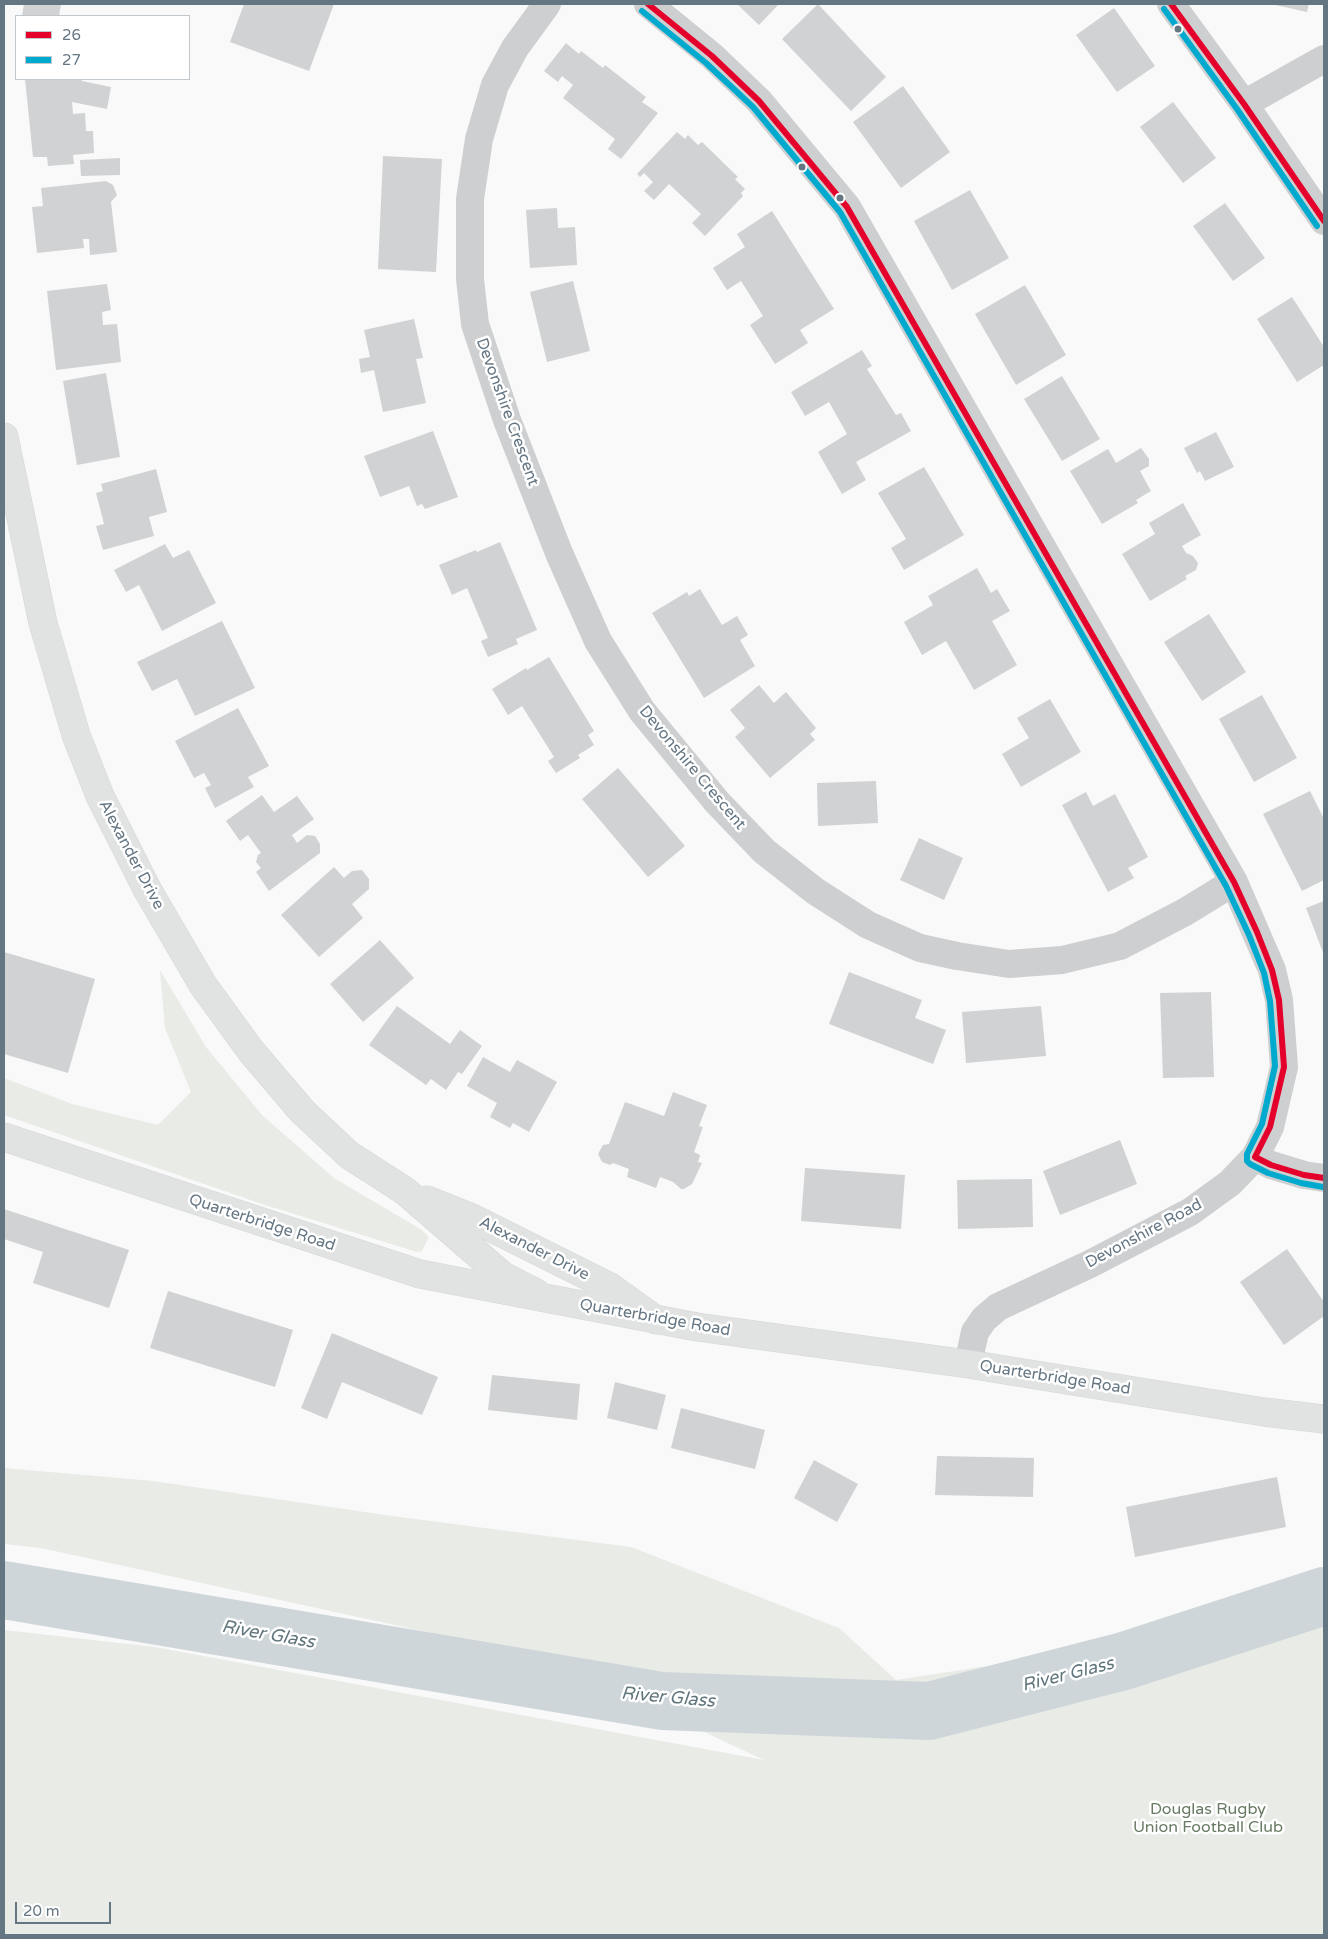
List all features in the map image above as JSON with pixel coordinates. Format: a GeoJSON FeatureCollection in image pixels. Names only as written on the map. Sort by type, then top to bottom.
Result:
{"type":"FeatureCollection","features":[{"type":"Feature","properties":{"kind":"main road","name":"Alexander Drive"},"geometry":{"type":"LineString","coordinates":[[4,437],[44,623],[76,735],[100,796],[147,889],[203,985],[251,1051],[302,1111],[349,1155],[405,1191],[503,1276],[545,1299]]}},
{"type":"Feature","properties":{"kind":"main road","name":"Quarterbridge Road"},"geometry":{"type":"LineString","coordinates":[[4,1138],[420,1274],[656,1320],[968,1364],[1254,1410],[1324,1419]]}},
{"type":"Feature","properties":{"kind":"main road","name":"Alexander Drive"},"geometry":{"type":"LineString","coordinates":[[405,1191],[472,1218],[610,1288],[656,1320]]}},
{"type":"Feature","properties":{"kind":"street","name":"Devonshire Crescent"},"geometry":{"type":"LineString","coordinates":[[547,4],[515,48],[495,84],[479,139],[470,199],[470,279],[475,324],[507,420],[559,553],[598,641],[642,711],[717,802],[764,851],[815,891],[868,925],[920,948],[1009,964],[1062,960],[1120,946],[1185,912],[1234,882]]}},
{"type":"Feature","properties":{"kind":"street","name":"Devonshire Road"},"geometry":{"type":"LineString","coordinates":[[648,4],[712,56],[759,101],[847,206],[1234,882],[1272,970],[1279,1000],[1284,1067],[1270,1127],[1255,1157],[1230,1183],[1190,1212],[1090,1264],[998,1308],[984,1319],[975,1332],[968,1364]]}},
{"type":"Feature","properties":{"kind":"street"},"geometry":{"type":"LineString","coordinates":[[1171,4],[1244,104],[1324,221]]}},
{"type":"Feature","properties":{"kind":"street"},"geometry":{"type":"LineString","coordinates":[[1244,104],[1324,59]]}},
{"type":"Feature","properties":{"kind":"street"},"geometry":{"type":"LineString","coordinates":[[1255,1157],[1271,1165],[1324,1178]]}},
{"type":"Feature","properties":{"kind":"green space"},"geometry":{"type":"Polygon","coordinates":[[[160,970],[206,1047],[262,1115],[334,1178],[422,1230],[429,1237],[422,1251],[417,1252],[265,1205],[4,1115],[4,1078],[72,1104],[158,1125],[191,1092],[165,1028],[160,970]]]}},
{"type":"Feature","properties":{"kind":"green space","name":"Douglas Rugby Union Football Club"},"geometry":{"type":"Polygon","coordinates":[[[4,1468],[153,1481],[392,1516],[631,1547],[839,1628],[896,1680],[1309,1617],[1324,1603],[1324,1935],[4,1935],[4,1630],[155,1647],[764,1760],[546,1658],[41,1548],[4,1544],[4,1468]]]}},
{"type":"Feature","properties":{"kind":"building"},"geometry":{"type":"Polygon","coordinates":[[[24,4],[61,4],[59,15],[22,15],[24,4]]]}},
{"type":"Feature","properties":{"kind":"building"},"geometry":{"type":"Polygon","coordinates":[[[244,4],[334,4],[309,71],[230,42],[244,4]]]}},
{"type":"Feature","properties":{"kind":"building"},"geometry":{"type":"Polygon","coordinates":[[[737,4],[779,4],[759,25],[737,4]]]}},
{"type":"Feature","properties":{"kind":"building"},"geometry":{"type":"Polygon","coordinates":[[[818,4],[886,77],[851,111],[782,39],[818,4]]]}},
{"type":"Feature","properties":{"kind":"building"},"geometry":{"type":"Polygon","coordinates":[[[1271,4],[1309,4],[1307,12],[1271,4]]]}},
{"type":"Feature","properties":{"kind":"building"},"geometry":{"type":"Polygon","coordinates":[[[1114,8],[1155,66],[1117,92],[1076,35],[1114,8]]]}},
{"type":"Feature","properties":{"kind":"building"},"geometry":{"type":"Polygon","coordinates":[[[566,43],[579,54],[581,51],[603,68],[605,65],[646,97],[642,102],[658,113],[621,159],[608,149],[615,139],[563,98],[573,85],[562,76],[558,82],[544,71],[566,43]]]}},
{"type":"Feature","properties":{"kind":"building"},"geometry":{"type":"Polygon","coordinates":[[[25,80],[82,80],[111,87],[107,109],[72,102],[73,114],[85,113],[86,131],[93,131],[94,153],[73,155],[74,164],[48,166],[47,157],[33,157],[25,80]]]}},
{"type":"Feature","properties":{"kind":"building"},"geometry":{"type":"Polygon","coordinates":[[[903,86],[950,152],[901,188],[853,122],[903,86]]]}},
{"type":"Feature","properties":{"kind":"building"},"geometry":{"type":"Polygon","coordinates":[[[1173,102],[1216,158],[1183,183],[1140,127],[1173,102]]]}},
{"type":"Feature","properties":{"kind":"building"},"geometry":{"type":"Polygon","coordinates":[[[677,132],[685,139],[688,135],[698,145],[702,142],[738,177],[735,179],[745,189],[741,193],[743,196],[705,236],[692,223],[701,214],[669,184],[654,200],[644,191],[653,182],[644,173],[640,177],[637,174],[677,132]]]}},
{"type":"Feature","properties":{"kind":"building"},"geometry":{"type":"Polygon","coordinates":[[[383,156],[442,159],[436,272],[378,269],[383,156]]]}},
{"type":"Feature","properties":{"kind":"building"},"geometry":{"type":"Polygon","coordinates":[[[120,158],[120,175],[81,176],[80,160],[120,158]]]}},
{"type":"Feature","properties":{"kind":"building"},"geometry":{"type":"Polygon","coordinates":[[[106,181],[113,185],[117,195],[111,202],[117,252],[90,255],[89,239],[83,239],[84,248],[37,253],[32,207],[43,206],[41,188],[106,181]]]}},
{"type":"Feature","properties":{"kind":"building"},"geometry":{"type":"Polygon","coordinates":[[[970,190],[1009,258],[952,290],[914,221],[970,190]]]}},
{"type":"Feature","properties":{"kind":"building"},"geometry":{"type":"Polygon","coordinates":[[[1225,203],[1265,258],[1233,281],[1193,226],[1225,203]]]}},
{"type":"Feature","properties":{"kind":"building"},"geometry":{"type":"Polygon","coordinates":[[[557,208],[558,228],[575,227],[577,265],[530,268],[526,210],[557,208]]]}},
{"type":"Feature","properties":{"kind":"building"},"geometry":{"type":"Polygon","coordinates":[[[772,211],[834,309],[800,330],[808,343],[775,364],[750,325],[763,316],[741,281],[727,290],[713,268],[745,247],[737,234],[772,211]]]}},
{"type":"Feature","properties":{"kind":"building"},"geometry":{"type":"Polygon","coordinates":[[[573,281],[590,351],[547,362],[530,292],[573,281]]]}},
{"type":"Feature","properties":{"kind":"building"},"geometry":{"type":"Polygon","coordinates":[[[107,284],[111,310],[102,312],[103,325],[117,324],[121,362],[56,370],[47,291],[107,284]]]}},
{"type":"Feature","properties":{"kind":"building"},"geometry":{"type":"Polygon","coordinates":[[[1025,285],[1066,355],[1016,385],[975,314],[1025,285]]]}},
{"type":"Feature","properties":{"kind":"building"},"geometry":{"type":"Polygon","coordinates":[[[1292,297],[1324,347],[1324,365],[1297,382],[1257,319],[1292,297]]]}},
{"type":"Feature","properties":{"kind":"building"},"geometry":{"type":"Polygon","coordinates":[[[414,319],[423,358],[416,359],[426,403],[383,412],[374,370],[361,373],[359,359],[370,357],[364,330],[414,319]]]}},
{"type":"Feature","properties":{"kind":"building"},"geometry":{"type":"Polygon","coordinates":[[[862,350],[872,366],[867,369],[896,415],[901,413],[911,431],[856,462],[866,480],[842,494],[818,452],[847,434],[829,402],[805,416],[791,392],[862,350]]]}},
{"type":"Feature","properties":{"kind":"building"},"geometry":{"type":"Polygon","coordinates":[[[106,373],[120,457],[77,465],[63,381],[106,373]]]}},
{"type":"Feature","properties":{"kind":"building"},"geometry":{"type":"Polygon","coordinates":[[[1062,376],[1100,439],[1062,461],[1024,399],[1062,376]]]}},
{"type":"Feature","properties":{"kind":"building"},"geometry":{"type":"Polygon","coordinates":[[[433,431],[458,497],[425,509],[422,504],[417,506],[409,486],[380,497],[364,456],[433,431]]]}},
{"type":"Feature","properties":{"kind":"building"},"geometry":{"type":"Polygon","coordinates":[[[1216,432],[1234,467],[1205,481],[1200,471],[1197,473],[1184,448],[1216,432]]]}},
{"type":"Feature","properties":{"kind":"building"},"geometry":{"type":"Polygon","coordinates":[[[1141,448],[1149,459],[1149,466],[1140,471],[1151,491],[1136,500],[1138,503],[1102,524],[1070,471],[1108,449],[1116,463],[1141,448]]]}},
{"type":"Feature","properties":{"kind":"building"},"geometry":{"type":"Polygon","coordinates":[[[924,467],[964,535],[904,570],[891,548],[906,539],[878,493],[924,467]]]}},
{"type":"Feature","properties":{"kind":"building"},"geometry":{"type":"Polygon","coordinates":[[[156,469],[167,512],[149,517],[154,536],[103,550],[96,526],[104,524],[96,493],[103,491],[101,484],[156,469]]]}},
{"type":"Feature","properties":{"kind":"building"},"geometry":{"type":"Polygon","coordinates":[[[1183,503],[1201,535],[1182,546],[1186,553],[1193,556],[1198,563],[1196,570],[1185,576],[1187,579],[1150,601],[1122,554],[1155,534],[1149,523],[1183,503]]]}},
{"type":"Feature","properties":{"kind":"building"},"geometry":{"type":"Polygon","coordinates":[[[500,542],[537,630],[516,639],[518,644],[488,657],[481,641],[488,638],[467,588],[452,595],[439,565],[500,542]]]}},
{"type":"Feature","properties":{"kind":"building"},"geometry":{"type":"Polygon","coordinates":[[[165,544],[173,558],[189,550],[216,603],[162,631],[139,585],[126,592],[114,570],[165,544]]]}},
{"type":"Feature","properties":{"kind":"building"},"geometry":{"type":"Polygon","coordinates":[[[977,568],[991,593],[997,589],[1010,611],[992,621],[1017,665],[974,690],[946,641],[922,655],[904,622],[933,605],[928,596],[977,568]]]}},
{"type":"Feature","properties":{"kind":"building"},"geometry":{"type":"Polygon","coordinates":[[[700,589],[722,625],[737,616],[748,635],[740,640],[755,666],[704,698],[652,613],[687,592],[689,596],[700,589]]]}},
{"type":"Feature","properties":{"kind":"building"},"geometry":{"type":"Polygon","coordinates":[[[1209,614],[1246,672],[1202,701],[1164,642],[1209,614]]]}},
{"type":"Feature","properties":{"kind":"building"},"geometry":{"type":"Polygon","coordinates":[[[222,621],[255,688],[195,716],[177,679],[152,691],[137,662],[222,621]]]}},
{"type":"Feature","properties":{"kind":"building"},"geometry":{"type":"Polygon","coordinates":[[[549,657],[594,731],[588,735],[594,745],[578,755],[580,758],[556,773],[548,761],[554,757],[522,706],[508,715],[492,689],[526,668],[527,670],[549,657]]]}},
{"type":"Feature","properties":{"kind":"building"},"geometry":{"type":"Polygon","coordinates":[[[759,685],[774,703],[786,692],[816,728],[810,734],[815,740],[770,778],[735,737],[745,728],[730,710],[759,685]]]}},
{"type":"Feature","properties":{"kind":"building"},"geometry":{"type":"Polygon","coordinates":[[[1262,695],[1297,758],[1254,782],[1219,719],[1262,695]]]}},
{"type":"Feature","properties":{"kind":"building"},"geometry":{"type":"Polygon","coordinates":[[[1050,699],[1081,752],[1021,787],[1002,754],[1029,738],[1017,718],[1050,699]]]}},
{"type":"Feature","properties":{"kind":"building"},"geometry":{"type":"Polygon","coordinates":[[[238,708],[269,766],[248,777],[254,787],[215,808],[205,788],[211,785],[204,773],[194,778],[175,741],[238,708]]]}},
{"type":"Feature","properties":{"kind":"building"},"geometry":{"type":"Polygon","coordinates":[[[618,768],[685,846],[648,877],[582,799],[618,768]]]}},
{"type":"Feature","properties":{"kind":"building"},"geometry":{"type":"Polygon","coordinates":[[[876,781],[878,823],[818,826],[817,783],[876,781]]]}},
{"type":"Feature","properties":{"kind":"building"},"geometry":{"type":"Polygon","coordinates":[[[1310,791],[1324,819],[1324,880],[1302,891],[1263,814],[1310,791]]]}},
{"type":"Feature","properties":{"kind":"building"},"geometry":{"type":"Polygon","coordinates":[[[1086,792],[1093,806],[1115,794],[1148,857],[1128,868],[1134,878],[1108,892],[1062,805],[1086,792]]]}},
{"type":"Feature","properties":{"kind":"building"},"geometry":{"type":"Polygon","coordinates":[[[262,795],[274,812],[297,796],[314,819],[292,835],[297,843],[307,835],[315,836],[320,844],[320,853],[269,891],[256,872],[261,868],[256,862],[258,855],[261,853],[248,835],[240,841],[226,821],[262,795]]]}},
{"type":"Feature","properties":{"kind":"building"},"geometry":{"type":"Polygon","coordinates":[[[919,838],[963,858],[944,900],[900,880],[919,838]]]}},
{"type":"Feature","properties":{"kind":"building"},"geometry":{"type":"Polygon","coordinates":[[[334,867],[344,878],[352,871],[362,870],[369,879],[369,889],[352,904],[363,918],[319,957],[281,915],[334,867]]]}},
{"type":"Feature","properties":{"kind":"building"},"geometry":{"type":"Polygon","coordinates":[[[1324,901],[1324,955],[1306,908],[1324,901]]]}},
{"type":"Feature","properties":{"kind":"building"},"geometry":{"type":"Polygon","coordinates":[[[380,940],[414,978],[363,1022],[330,984],[380,940]]]}},
{"type":"Feature","properties":{"kind":"building"},"geometry":{"type":"Polygon","coordinates":[[[4,952],[95,979],[68,1073],[4,1054],[4,952]]]}},
{"type":"Feature","properties":{"kind":"building"},"geometry":{"type":"Polygon","coordinates":[[[849,972],[922,1000],[915,1018],[946,1030],[933,1064],[829,1024],[849,972]]]}},
{"type":"Feature","properties":{"kind":"building"},"geometry":{"type":"Polygon","coordinates":[[[1211,992],[1214,1077],[1163,1078],[1160,993],[1211,992]]]}},
{"type":"Feature","properties":{"kind":"building"},"geometry":{"type":"Polygon","coordinates":[[[397,1006],[450,1044],[460,1030],[482,1046],[462,1074],[458,1072],[446,1090],[431,1079],[426,1085],[369,1045],[397,1006]]]}},
{"type":"Feature","properties":{"kind":"building"},"geometry":{"type":"Polygon","coordinates":[[[1041,1006],[1046,1056],[966,1063],[962,1012],[1041,1006]]]}},
{"type":"Feature","properties":{"kind":"building"},"geometry":{"type":"Polygon","coordinates":[[[483,1057],[510,1072],[517,1060],[557,1082],[529,1132],[513,1123],[510,1128],[490,1117],[497,1103],[467,1086],[483,1057]]]}},
{"type":"Feature","properties":{"kind":"building"},"geometry":{"type":"Polygon","coordinates":[[[673,1092],[707,1105],[699,1126],[703,1127],[694,1152],[700,1155],[698,1162],[702,1163],[692,1184],[681,1189],[673,1182],[660,1177],[656,1188],[627,1177],[629,1169],[613,1163],[610,1165],[602,1162],[598,1154],[603,1145],[609,1144],[625,1102],[664,1116],[673,1092]]]}},
{"type":"Feature","properties":{"kind":"building"},"geometry":{"type":"Polygon","coordinates":[[[1120,1140],[1137,1184],[1060,1215],[1043,1171],[1120,1140]]]}},
{"type":"Feature","properties":{"kind":"building"},"geometry":{"type":"Polygon","coordinates":[[[805,1168],[905,1175],[901,1229],[801,1221],[805,1168]]]}},
{"type":"Feature","properties":{"kind":"building"},"geometry":{"type":"Polygon","coordinates":[[[1032,1179],[1033,1227],[958,1229],[957,1180],[1032,1179]]]}},
{"type":"Feature","properties":{"kind":"building"},"geometry":{"type":"Polygon","coordinates":[[[4,1209],[129,1250],[109,1308],[33,1283],[43,1252],[4,1239],[4,1209]]]}},
{"type":"Feature","properties":{"kind":"building"},"geometry":{"type":"Polygon","coordinates":[[[1287,1249],[1324,1302],[1324,1316],[1284,1345],[1240,1282],[1287,1249]]]}},
{"type":"Feature","properties":{"kind":"building"},"geometry":{"type":"Polygon","coordinates":[[[168,1291],[293,1330],[275,1387],[150,1348],[168,1291]]]}},
{"type":"Feature","properties":{"kind":"building"},"geometry":{"type":"Polygon","coordinates":[[[332,1333],[438,1377],[422,1415],[342,1382],[327,1419],[301,1408],[332,1333]]]}},
{"type":"Feature","properties":{"kind":"building"},"geometry":{"type":"Polygon","coordinates":[[[492,1375],[580,1384],[577,1420],[488,1410],[492,1375]]]}},
{"type":"Feature","properties":{"kind":"building"},"geometry":{"type":"Polygon","coordinates":[[[615,1382],[666,1395],[657,1430],[607,1418],[615,1382]]]}},
{"type":"Feature","properties":{"kind":"building"},"geometry":{"type":"Polygon","coordinates":[[[681,1408],[765,1430],[755,1469],[671,1448],[681,1408]]]}},
{"type":"Feature","properties":{"kind":"building"},"geometry":{"type":"Polygon","coordinates":[[[937,1456],[1034,1458],[1033,1497],[935,1495],[937,1456]]]}},
{"type":"Feature","properties":{"kind":"building"},"geometry":{"type":"Polygon","coordinates":[[[814,1460],[858,1484],[837,1522],[794,1498],[814,1460]]]}},
{"type":"Feature","properties":{"kind":"building"},"geometry":{"type":"Polygon","coordinates":[[[1277,1477],[1286,1527],[1135,1557],[1126,1507],[1277,1477]]]}},
{"type":"Feature","properties":{"kind":"waterway","name":"River Glass"},"geometry":{"type":"LineString","coordinates":[[4,1590],[662,1701],[929,1711],[1124,1661],[1324,1596]]}},
{"type":"Feature","properties":{"kind":"transit line","name":"26"},"geometry":{"type":"LineString","coordinates":[[648,4],[712,56],[759,101],[847,207],[1234,882],[1257,932],[1272,970],[1279,1000],[1284,1067],[1270,1127],[1255,1157],[1271,1165],[1304,1175],[1324,1178]]}},
{"type":"Feature","properties":{"kind":"transit line","name":"26"},"geometry":{"type":"LineString","coordinates":[[1171,4],[1244,104],[1324,221]]}},
{"type":"Feature","properties":{"kind":"transit line","name":"27"},"geometry":{"type":"LineString","coordinates":[[1164,9],[1237,109],[1317,226]]}},
{"type":"Feature","properties":{"kind":"transit line","name":"27"},"geometry":{"type":"LineString","coordinates":[[642,11],[706,63],[753,107],[840,212],[1226,886],[1249,935],[1264,973],[1270,1001],[1275,1066],[1262,1124],[1247,1154],[1247,1161],[1268,1173],[1301,1183],[1323,1187]]}}]}
